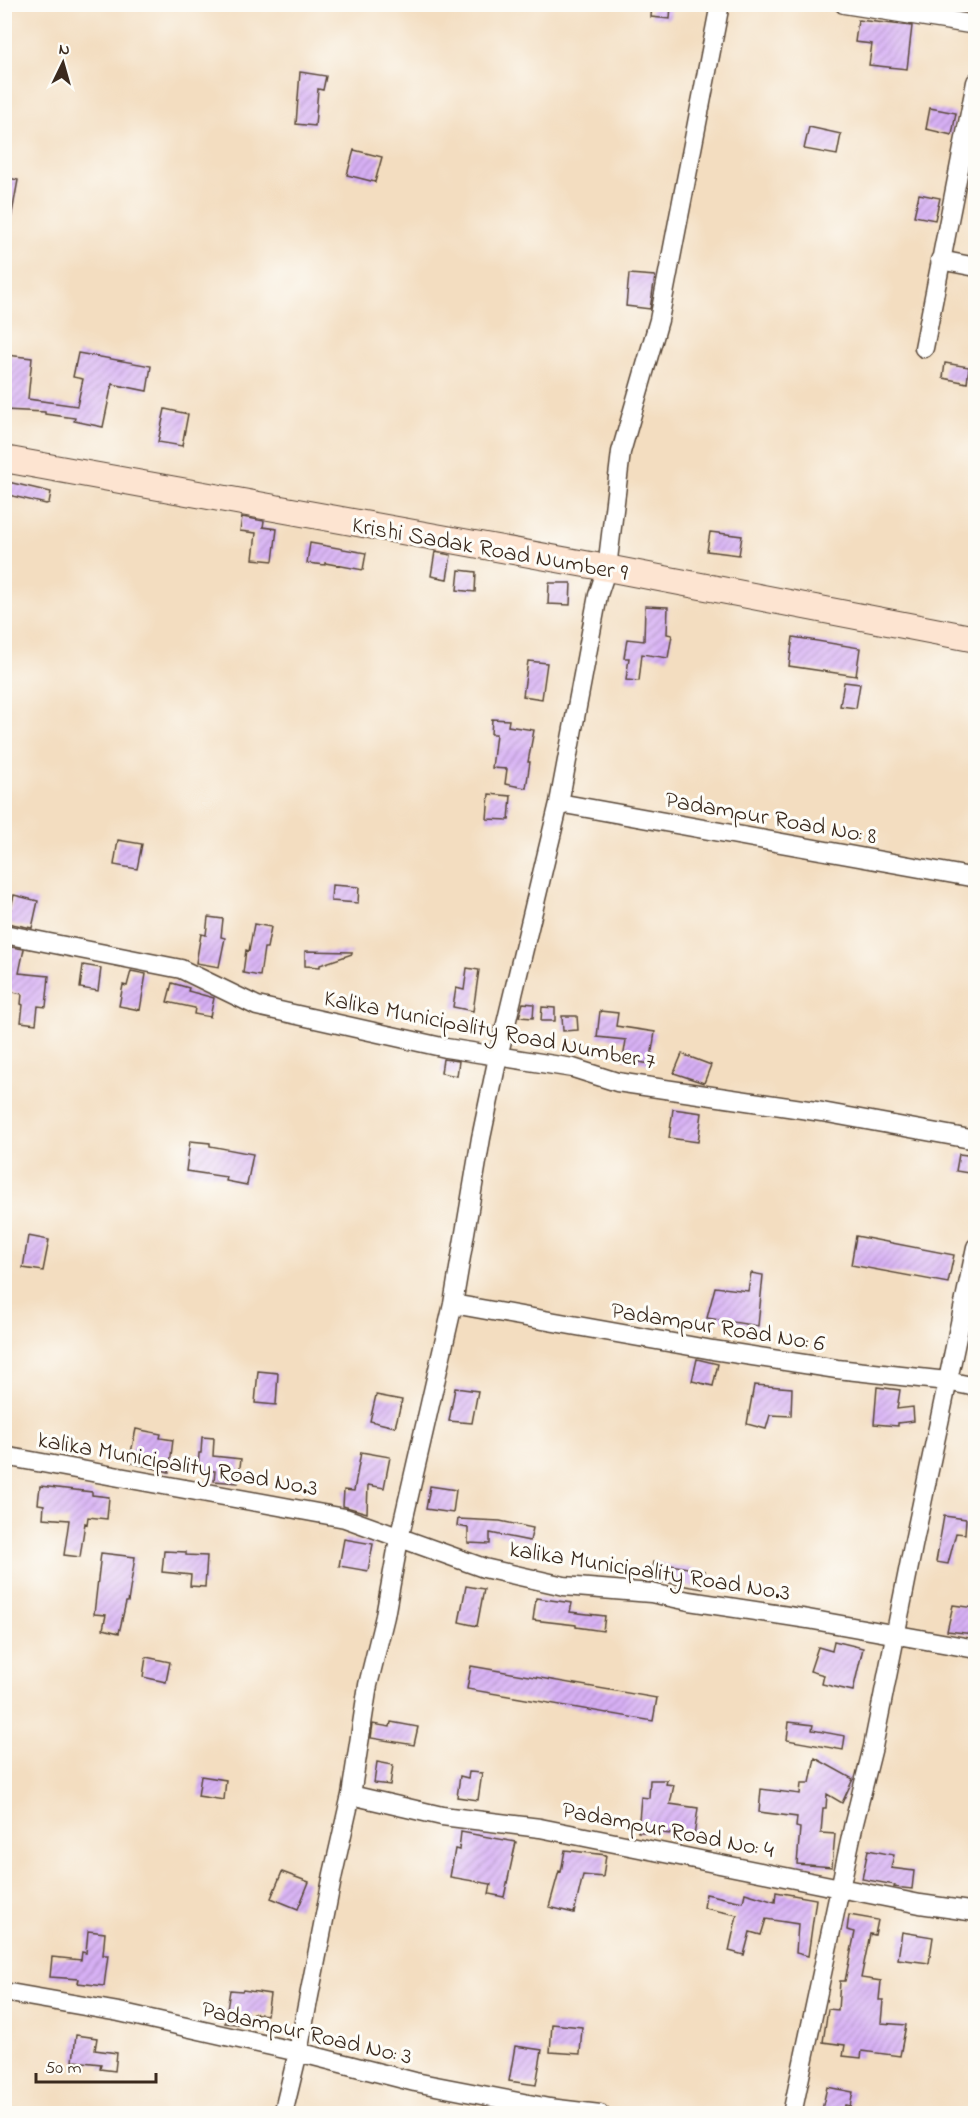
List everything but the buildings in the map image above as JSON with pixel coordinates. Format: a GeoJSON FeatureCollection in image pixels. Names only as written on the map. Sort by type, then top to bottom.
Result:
{"type":"FeatureCollection","features":[{"type":"Feature","properties":{"kind":"street"},"geometry":{"type":"LineString","coordinates":[[283,2114],[351,1795],[369,1685],[399,1539],[453,1304],[481,1138],[498,1057],[559,803],[598,595],[607,568],[621,452],[659,320],[720,4]]}},
{"type":"Feature","properties":{"kind":"street"},"geometry":{"type":"LineString","coordinates":[[844,4],[975,25]]}},
{"type":"Feature","properties":{"kind":"street"},"geometry":{"type":"LineString","coordinates":[[924,348],[975,82]]}},
{"type":"Feature","properties":{"kind":"street"},"geometry":{"type":"LineString","coordinates":[[940,260],[975,267]]}},
{"type":"Feature","properties":{"kind":"street","name":"Krishi Sadak Road Number 9"},"geometry":{"type":"LineString","coordinates":[[4,459],[607,568],[975,639]]}},
{"type":"Feature","properties":{"kind":"street","name":"Padampur Road No: 8"},"geometry":{"type":"LineString","coordinates":[[559,803],[975,878]]}},
{"type":"Feature","properties":{"kind":"street","name":"Kalika Municipality Road Number 7"},"geometry":{"type":"LineString","coordinates":[[4,934],[181,969],[258,1006],[498,1057],[573,1068],[617,1082],[822,1112],[975,1140]]}},
{"type":"Feature","properties":{"kind":"street"},"geometry":{"type":"LineString","coordinates":[[792,2114],[840,1888],[873,1747],[975,1247]]}},
{"type":"Feature","properties":{"kind":"street","name":"Padampur Road No: 6"},"geometry":{"type":"LineString","coordinates":[[453,1304],[736,1354],[837,1370],[947,1381],[975,1387]]}},
{"type":"Feature","properties":{"kind":"street","name":"kalika Municipality Road No.3"},"geometry":{"type":"LineString","coordinates":[[4,1456],[345,1518],[483,1568],[564,1586],[651,1593],[975,1649]]}},
{"type":"Feature","properties":{"kind":"street","name":"Padampur Road No: 4"},"geometry":{"type":"LineString","coordinates":[[351,1795],[442,1816],[540,1828],[920,1904],[975,1912]]}},
{"type":"Feature","properties":{"kind":"street","name":"Padampur Road No: 3"},"geometry":{"type":"LineString","coordinates":[[4,1992],[119,2012],[298,2052],[415,2082],[549,2108],[600,2114]]}}]}
